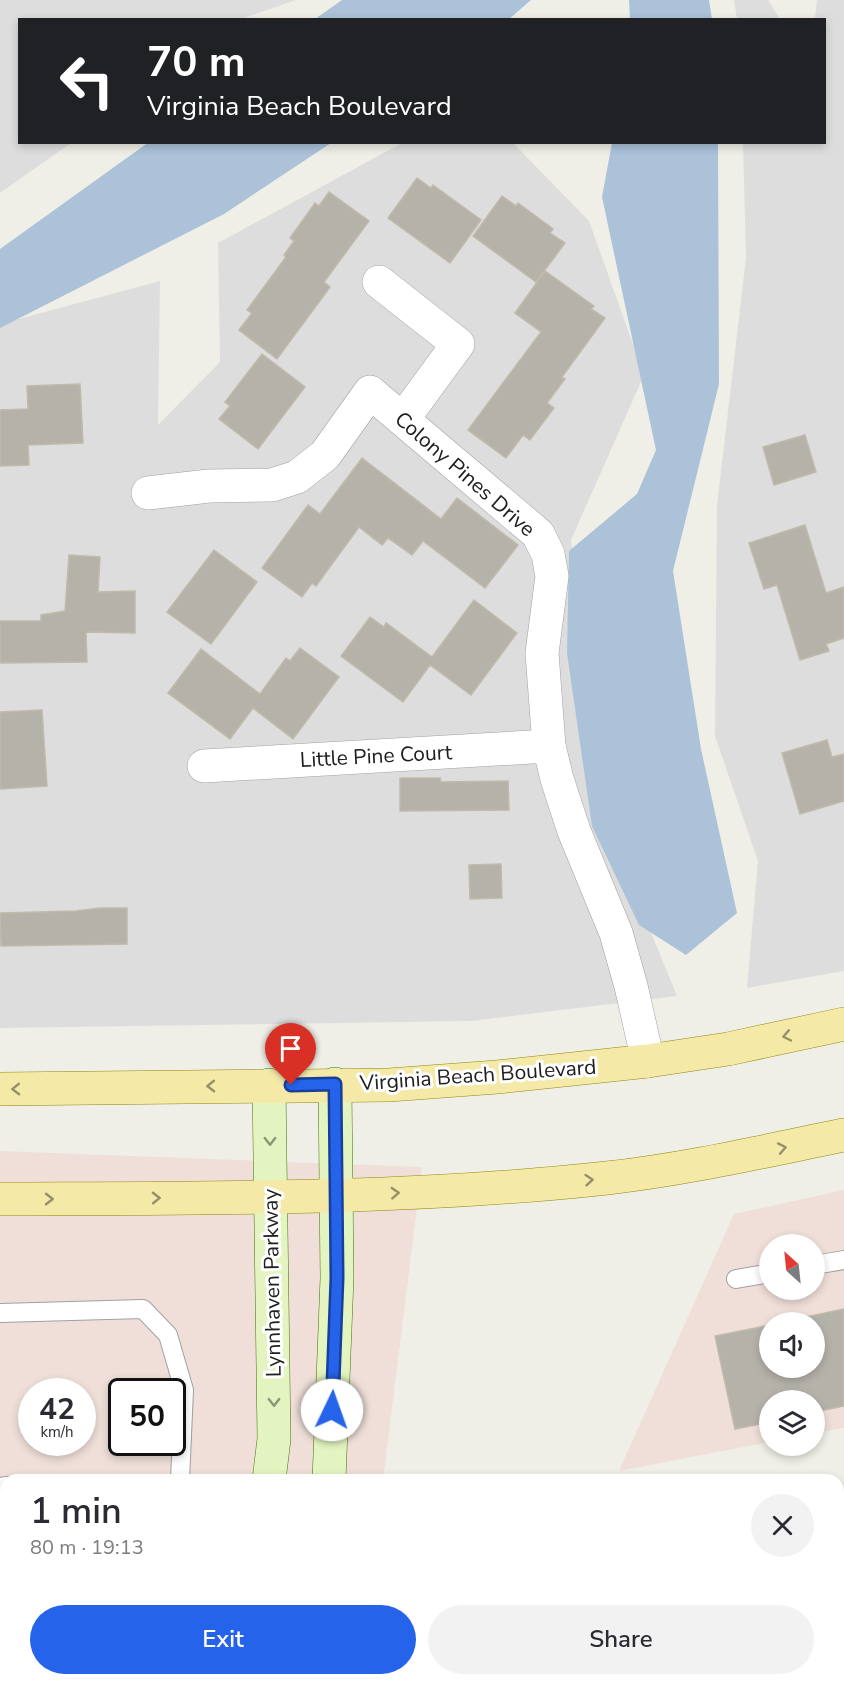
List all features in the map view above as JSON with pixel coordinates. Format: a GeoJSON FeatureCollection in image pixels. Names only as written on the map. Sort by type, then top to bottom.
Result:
{"type":"FeatureCollection","features":[{"type":"Feature","properties":{"kind":"main road","name":"Virginia Beach Boulevard"},"geometry":{"type":"LineString","coordinates":[[0,1089],[389,1084],[496,1077],[648,1061],[728,1049],[844,1024]]}},
{"type":"Feature","properties":{"kind":"main road"},"geometry":{"type":"LineString","coordinates":[[328,1474],[336,1319],[335,1084]]}},
{"type":"Feature","properties":{"kind":"main road","name":"Lynnhaven Parkway"},"geometry":{"type":"LineString","coordinates":[[269,1085],[274,1440],[270,1474]]}},
{"type":"Feature","properties":{"kind":"main road"},"geometry":{"type":"LineString","coordinates":[[0,1199],[336,1196],[496,1188],[609,1178],[702,1164],[844,1136]]}},
{"type":"Feature","properties":{"kind":"street"},"geometry":{"type":"LineString","coordinates":[[379,282],[458,344],[403,420]]}},
{"type":"Feature","properties":{"kind":"street","name":"Colony Pines Drive"},"geometry":{"type":"LineString","coordinates":[[148,493],[209,486],[272,485],[297,477],[325,455],[370,392],[538,534],[548,554],[552,576],[542,653],[549,746],[574,831],[616,933],[648,1061]]}},
{"type":"Feature","properties":{"kind":"street","name":"Little Pine Court"},"geometry":{"type":"LineString","coordinates":[[204,766],[549,746]]}},
{"type":"Feature","properties":{"kind":"lane"},"geometry":{"type":"LineString","coordinates":[[825,1263],[844,1260]]}},
{"type":"Feature","properties":{"kind":"lane"},"geometry":{"type":"LineString","coordinates":[[736,1279],[759,1275]]}},
{"type":"Feature","properties":{"kind":"lane"},"geometry":{"type":"LineString","coordinates":[[0,1313],[142,1310],[168,1335],[184,1390],[180,1474]]}},
{"type":"Feature","properties":{"kind":"shaded area"},"geometry":{"type":"Polygon","coordinates":[[[0,0],[296,0],[244,18],[18,18],[18,144],[70,144],[0,193],[0,0]]]}},
{"type":"Feature","properties":{"kind":"shaded area"},"geometry":{"type":"Polygon","coordinates":[[[734,0],[768,0],[779,18],[737,18],[734,0]]]}},
{"type":"Feature","properties":{"kind":"shaded area"},"geometry":{"type":"Polygon","coordinates":[[[817,0],[844,0],[844,971],[747,988],[758,861],[715,736],[717,505],[746,258],[743,144],[826,144],[826,18],[815,18],[817,0]]]}},
{"type":"Feature","properties":{"kind":"shaded area"},"geometry":{"type":"Polygon","coordinates":[[[400,144],[514,144],[589,221],[644,375],[571,540],[609,830],[677,996],[471,1021],[0,1028],[0,324],[160,281],[158,425],[220,362],[218,243],[400,144]]]}},
{"type":"Feature","properties":{"kind":"shaded area"},"geometry":{"type":"Polygon","coordinates":[[[0,1151],[422,1167],[384,1474],[0,1474],[0,1151]]]}},
{"type":"Feature","properties":{"kind":"shaded area"},"geometry":{"type":"Polygon","coordinates":[[[844,1190],[844,1428],[825,1431],[825,1390],[759,1390],[759,1444],[619,1471],[734,1214],[844,1190]]]}},
{"type":"Feature","properties":{"kind":"water"},"geometry":{"type":"Polygon","coordinates":[[[342,0],[531,0],[510,18],[316,18],[342,0]]]}},
{"type":"Feature","properties":{"kind":"water"},"geometry":{"type":"Polygon","coordinates":[[[629,0],[709,0],[712,18],[630,18],[629,0]]]}},
{"type":"Feature","properties":{"kind":"water"},"geometry":{"type":"Polygon","coordinates":[[[146,144],[329,144],[224,214],[0,328],[0,249],[146,144]]]}},
{"type":"Feature","properties":{"kind":"water"},"geometry":{"type":"Polygon","coordinates":[[[612,144],[718,144],[719,384],[673,571],[701,749],[737,913],[686,955],[639,925],[592,826],[567,653],[569,551],[637,494],[656,450],[602,197],[612,144]]]}},
{"type":"Feature","properties":{"kind":"building"},"geometry":{"type":"Polygon","coordinates":[[[417,178],[431,188],[433,185],[481,220],[450,263],[388,218],[417,178]]]}},
{"type":"Feature","properties":{"kind":"building"},"geometry":{"type":"Polygon","coordinates":[[[329,192],[369,221],[324,282],[330,287],[277,359],[239,330],[252,313],[247,310],[286,257],[284,255],[294,241],[290,238],[315,203],[319,206],[329,192]]]}},
{"type":"Feature","properties":{"kind":"building"},"geometry":{"type":"Polygon","coordinates":[[[502,196],[516,206],[518,203],[553,229],[550,233],[565,243],[536,282],[473,236],[502,196]]]}},
{"type":"Feature","properties":{"kind":"building"},"geometry":{"type":"Polygon","coordinates":[[[545,271],[594,306],[591,309],[605,318],[562,377],[565,379],[547,403],[554,408],[530,440],[523,435],[506,458],[468,430],[541,332],[515,313],[545,271]]]}},
{"type":"Feature","properties":{"kind":"building"},"geometry":{"type":"Polygon","coordinates":[[[262,354],[305,387],[258,449],[219,419],[230,406],[225,402],[262,354]]]}},
{"type":"Feature","properties":{"kind":"building"},"geometry":{"type":"Polygon","coordinates":[[[80,384],[83,443],[28,445],[29,465],[0,466],[0,410],[28,409],[27,386],[80,384]]]}},
{"type":"Feature","properties":{"kind":"building"},"geometry":{"type":"Polygon","coordinates":[[[805,435],[816,472],[774,485],[763,447],[805,435]]]}},
{"type":"Feature","properties":{"kind":"building"},"geometry":{"type":"Polygon","coordinates":[[[362,458],[441,519],[457,498],[518,545],[485,588],[423,541],[412,555],[388,538],[382,545],[359,527],[316,586],[312,583],[302,597],[262,568],[308,505],[320,514],[362,458]]]}},
{"type":"Feature","properties":{"kind":"building"},"geometry":{"type":"Polygon","coordinates":[[[805,525],[826,593],[844,587],[844,638],[826,644],[829,651],[800,660],[777,585],[764,589],[749,543],[805,525]]]}},
{"type":"Feature","properties":{"kind":"building"},"geometry":{"type":"Polygon","coordinates":[[[214,550],[257,582],[211,644],[167,612],[214,550]]]}},
{"type":"Feature","properties":{"kind":"building"},"geometry":{"type":"Polygon","coordinates":[[[69,555],[100,557],[98,592],[135,591],[135,633],[86,632],[87,662],[0,663],[0,621],[41,621],[41,615],[65,611],[69,555]]]}},
{"type":"Feature","properties":{"kind":"building"},"geometry":{"type":"Polygon","coordinates":[[[474,600],[517,633],[471,695],[430,665],[403,702],[341,656],[370,617],[384,627],[386,623],[432,657],[474,600]]]}},
{"type":"Feature","properties":{"kind":"building"},"geometry":{"type":"Polygon","coordinates":[[[300,648],[339,677],[293,739],[253,708],[230,739],[168,693],[201,649],[260,694],[286,658],[290,661],[300,648]]]}},
{"type":"Feature","properties":{"kind":"building"},"geometry":{"type":"Polygon","coordinates":[[[42,710],[47,786],[0,789],[0,712],[42,710]]]}},
{"type":"Feature","properties":{"kind":"building"},"geometry":{"type":"Polygon","coordinates":[[[827,740],[832,757],[844,754],[844,801],[800,814],[782,753],[827,740]]]}},
{"type":"Feature","properties":{"kind":"building"},"geometry":{"type":"Polygon","coordinates":[[[400,778],[440,778],[441,782],[508,781],[509,810],[400,811],[400,778]]]}},
{"type":"Feature","properties":{"kind":"building"},"geometry":{"type":"Polygon","coordinates":[[[501,864],[502,898],[470,899],[469,865],[501,864]]]}},
{"type":"Feature","properties":{"kind":"building"},"geometry":{"type":"Polygon","coordinates":[[[127,908],[127,944],[1,946],[0,913],[127,908]]]}},
{"type":"Feature","properties":{"kind":"building"},"geometry":{"type":"Polygon","coordinates":[[[844,1309],[844,1406],[825,1410],[825,1390],[759,1390],[759,1424],[735,1429],[715,1336],[759,1327],[759,1378],[825,1378],[825,1313],[844,1309]]]}},
{"type":"Feature","properties":{"kind":"route"},"geometry":{"type":"LineString","coordinates":[[291,1085],[335,1084],[337,1278],[332,1410]]}}]}
